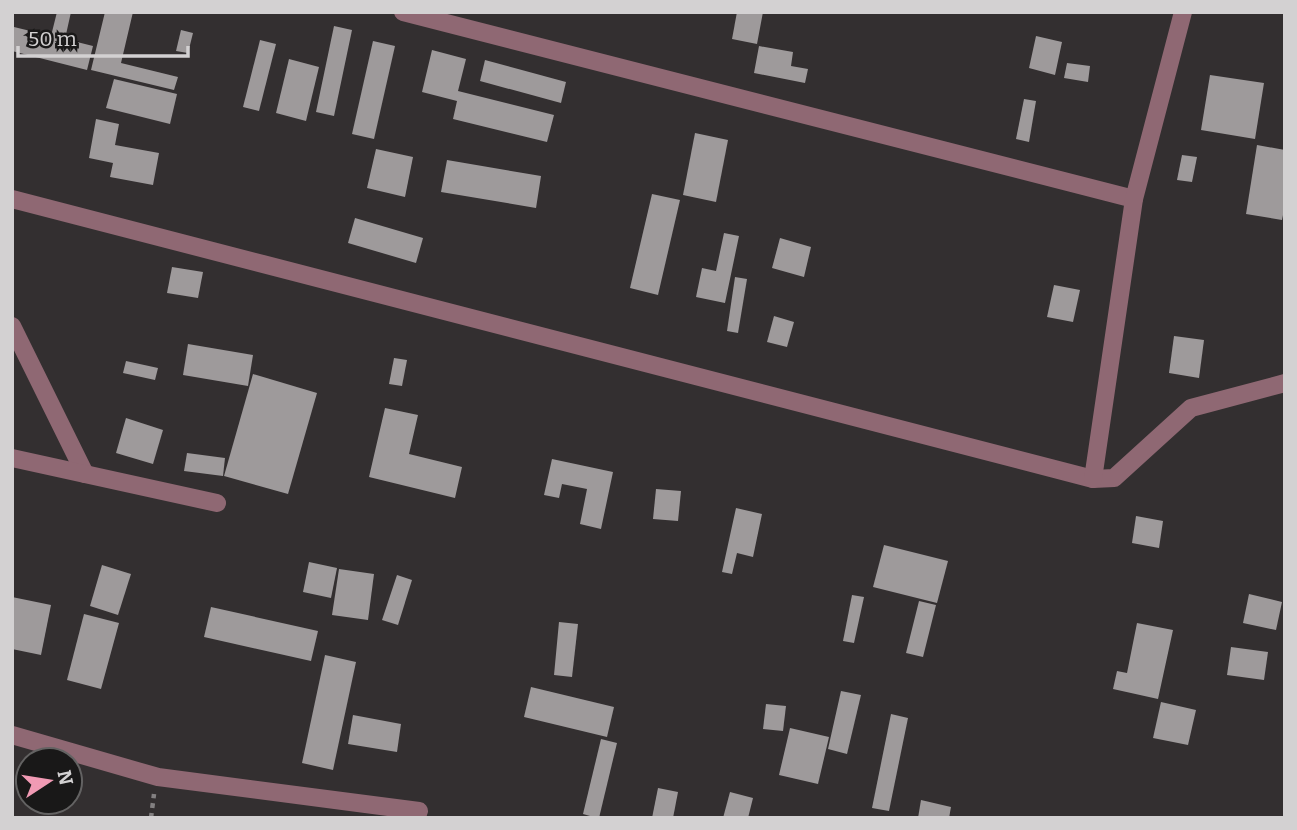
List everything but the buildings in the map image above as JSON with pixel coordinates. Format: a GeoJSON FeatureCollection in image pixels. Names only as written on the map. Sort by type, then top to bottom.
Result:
{"type":"FeatureCollection","features":[{"type":"Feature","properties":{"kind":"street"},"geometry":{"type":"LineString","coordinates":[[403,12],[1134,199]]}},
{"type":"Feature","properties":{"kind":"street"},"geometry":{"type":"LineString","coordinates":[[1093,480],[1134,199],[1183,12]]}},
{"type":"Feature","properties":{"kind":"street"},"geometry":{"type":"LineString","coordinates":[[12,199],[1093,480],[1114,478],[1191,408],[1285,383]]}},
{"type":"Feature","properties":{"kind":"street"},"geometry":{"type":"LineString","coordinates":[[12,326],[85,474]]}},
{"type":"Feature","properties":{"kind":"street"},"geometry":{"type":"LineString","coordinates":[[12,458],[217,503]]}},
{"type":"Feature","properties":{"kind":"street"},"geometry":{"type":"LineString","coordinates":[[12,736],[158,776],[419,811]]}}]}
